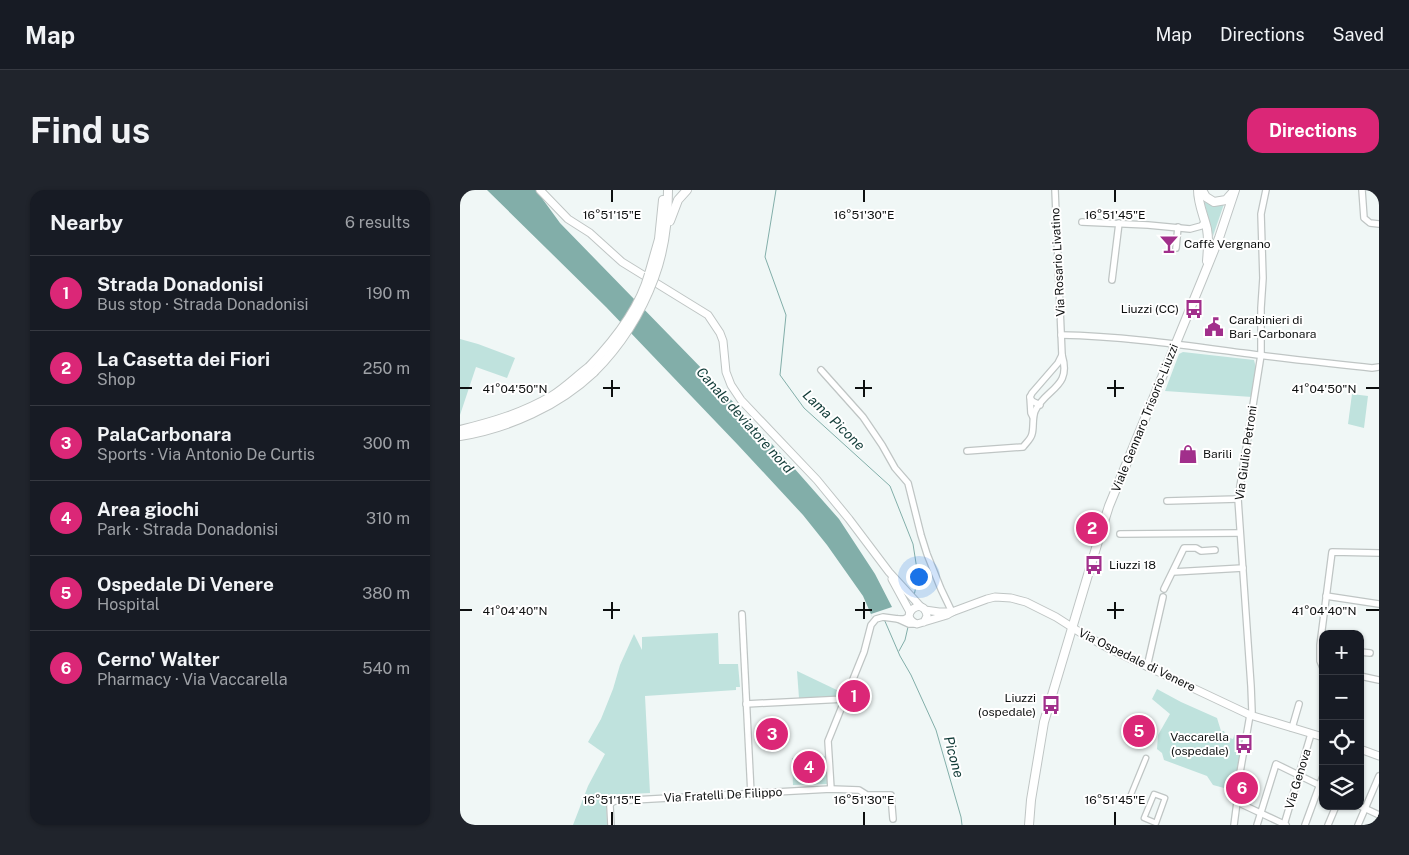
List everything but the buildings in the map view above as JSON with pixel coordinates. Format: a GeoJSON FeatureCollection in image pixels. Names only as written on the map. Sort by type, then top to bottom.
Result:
{"type":"FeatureCollection","features":[{"type":"Feature","properties":{"kind":"main road"},"geometry":{"type":"LineString","coordinates":[[460,430],[494,422],[522,412],[553,395],[592,369],[616,348],[638,315],[645,293],[660,233],[663,190]]}},
{"type":"Feature","properties":{"kind":"main road"},"geometry":{"type":"LineString","coordinates":[[664,244],[668,190]]}},
{"type":"Feature","properties":{"kind":"main road"},"geometry":{"type":"LineString","coordinates":[[460,436],[494,429],[526,417],[583,382],[621,330],[637,303],[649,277],[658,267],[675,206],[688,190]]}},
{"type":"Feature","properties":{"kind":"main road"},"geometry":{"type":"LineString","coordinates":[[1198,190],[1200,209],[1208,235],[1206,268]]}},
{"type":"Feature","properties":{"kind":"main road"},"geometry":{"type":"LineString","coordinates":[[1202,190],[1206,197],[1214,202],[1226,200],[1234,190]]}},
{"type":"Feature","properties":{"kind":"main road","name":"Viale Gennaro Trisorio-Liuzzi"},"geometry":{"type":"LineString","coordinates":[[1029,825],[1031,800],[1044,722],[1109,506],[1219,238],[1234,190]]}},
{"type":"Feature","properties":{"kind":"street"},"geometry":{"type":"LineString","coordinates":[[540,190],[568,219],[590,233],[622,262],[708,315],[720,333],[723,341],[726,372],[731,385],[741,400],[817,480],[849,518],[889,572],[923,608],[927,616],[921,623],[909,624],[898,619]]}},
{"type":"Feature","properties":{"kind":"street","name":"Via Rosario Livatino"},"geometry":{"type":"LineString","coordinates":[[967,451],[1023,447],[1032,435],[1035,411],[1062,380],[1064,373],[1055,190]]}},
{"type":"Feature","properties":{"kind":"street","name":"Via Giulio Petroni"},"geometry":{"type":"LineString","coordinates":[[1234,825],[1238,784],[1252,712],[1238,499],[1260,355],[1263,278],[1261,214],[1266,190]]}},
{"type":"Feature","properties":{"kind":"street"},"geometry":{"type":"LineString","coordinates":[[1362,190],[1364,218],[1370,223],[1379,224]]}},
{"type":"Feature","properties":{"kind":"street"},"geometry":{"type":"LineString","coordinates":[[1082,222],[1195,228],[1208,235]]}},
{"type":"Feature","properties":{"kind":"street"},"geometry":{"type":"LineString","coordinates":[[1195,228],[1205,222]]}},
{"type":"Feature","properties":{"kind":"street"},"geometry":{"type":"LineString","coordinates":[[1112,280],[1120,223]]}},
{"type":"Feature","properties":{"kind":"street"},"geometry":{"type":"LineString","coordinates":[[1176,248],[1178,227]]}},
{"type":"Feature","properties":{"kind":"street","name":"Via Rosario Livatino"},"geometry":{"type":"LineString","coordinates":[[1061,335],[1086,335],[1175,344],[1379,368]]}},
{"type":"Feature","properties":{"kind":"street"},"geometry":{"type":"LineString","coordinates":[[1033,418],[1030,397],[1058,363],[1062,355]]}},
{"type":"Feature","properties":{"kind":"street"},"geometry":{"type":"LineString","coordinates":[[821,370],[864,417],[895,468],[908,483],[927,554],[952,612]]}},
{"type":"Feature","properties":{"kind":"street"},"geometry":{"type":"LineString","coordinates":[[1030,397],[1032,401],[1040,405]]}},
{"type":"Feature","properties":{"kind":"street"},"geometry":{"type":"LineString","coordinates":[[1167,501],[1238,499]]}},
{"type":"Feature","properties":{"kind":"street"},"geometry":{"type":"LineString","coordinates":[[1120,534],[1240,533]]}},
{"type":"Feature","properties":{"kind":"street"},"geometry":{"type":"LineString","coordinates":[[1164,589],[1184,548],[1196,548],[1201,551],[1215,550]]}},
{"type":"Feature","properties":{"kind":"street"},"geometry":{"type":"LineString","coordinates":[[1323,630],[1332,552],[1379,553]]}},
{"type":"Feature","properties":{"kind":"street"},"geometry":{"type":"LineString","coordinates":[[1172,572],[1243,568]]}},
{"type":"Feature","properties":{"kind":"street"},"geometry":{"type":"LineString","coordinates":[[889,572],[910,613],[912,621],[921,623]]}},
{"type":"Feature","properties":{"kind":"street"},"geometry":{"type":"LineString","coordinates":[[1326,596],[1379,604]]}},
{"type":"Feature","properties":{"kind":"street"},"geometry":{"type":"LineString","coordinates":[[1147,666],[1163,597]]}},
{"type":"Feature","properties":{"kind":"street","name":"Via Ospedale di Venere"},"geometry":{"type":"LineString","coordinates":[[921,623],[987,599],[1011,598],[1026,602],[1049,613],[1110,649],[1250,715],[1319,736]]}},
{"type":"Feature","properties":{"kind":"street"},"geometry":{"type":"LineString","coordinates":[[831,789],[828,741],[864,652],[872,623],[876,619],[883,617],[904,619],[908,617],[914,607],[923,608]]}},
{"type":"Feature","properties":{"kind":"street","name":"Via Ospedale di Venere"},"geometry":{"type":"LineString","coordinates":[[923,608],[939,612],[952,612]]}},
{"type":"Feature","properties":{"kind":"street"},"geometry":{"type":"LineString","coordinates":[[742,614],[751,794]]}},
{"type":"Feature","properties":{"kind":"street"},"geometry":{"type":"LineString","coordinates":[[1364,652],[1370,653]]}},
{"type":"Feature","properties":{"kind":"street"},"geometry":{"type":"LineString","coordinates":[[1364,677],[1379,680]]}},
{"type":"Feature","properties":{"kind":"street"},"geometry":{"type":"LineString","coordinates":[[746,704],[846,699]]}},
{"type":"Feature","properties":{"kind":"street"},"geometry":{"type":"LineString","coordinates":[[1292,728],[1299,704]]}},
{"type":"Feature","properties":{"kind":"street","name":"Via Genova"},"geometry":{"type":"LineString","coordinates":[[1285,825],[1311,734]]}},
{"type":"Feature","properties":{"kind":"street"},"geometry":{"type":"LineString","coordinates":[[1364,750],[1379,756]]}},
{"type":"Feature","properties":{"kind":"street"},"geometry":{"type":"LineString","coordinates":[[1130,797],[1146,758]]}},
{"type":"Feature","properties":{"kind":"street"},"geometry":{"type":"LineString","coordinates":[[1257,825],[1276,764],[1319,785]]}},
{"type":"Feature","properties":{"kind":"street"},"geometry":{"type":"LineString","coordinates":[[1364,805],[1379,776]]}},
{"type":"Feature","properties":{"kind":"street","name":"Via Fratelli De Filippo"},"geometry":{"type":"LineString","coordinates":[[611,825],[610,806],[614,801],[831,789],[856,790],[867,795],[891,795],[893,819]]}},
{"type":"Feature","properties":{"kind":"street"},"geometry":{"type":"LineString","coordinates":[[1306,825],[1319,791]]}},
{"type":"Feature","properties":{"kind":"street"},"geometry":{"type":"LineString","coordinates":[[1228,793],[1260,813],[1285,825]]}},
{"type":"Feature","properties":{"kind":"street"},"geometry":{"type":"LineString","coordinates":[[1154,794],[1165,798],[1156,823],[1144,818],[1154,794]]}},
{"type":"Feature","properties":{"kind":"street"},"geometry":{"type":"LineString","coordinates":[[1364,808],[1379,815]]}},
{"type":"Feature","properties":{"kind":"street"},"geometry":{"type":"LineString","coordinates":[[1328,825],[1334,810]]}},
{"type":"Feature","properties":{"kind":"street"},"geometry":{"type":"LineString","coordinates":[[1358,825],[1362,810]]}},
{"type":"Feature","properties":{"kind":"shaded area"},"geometry":{"type":"Polygon","coordinates":[[[1204,201],[1215,205],[1224,204],[1213,236],[1204,201]]]}},
{"type":"Feature","properties":{"kind":"shaded area"},"geometry":{"type":"Polygon","coordinates":[[[460,339],[515,358],[507,378],[476,367],[460,415],[460,339]]]}},
{"type":"Feature","properties":{"kind":"shaded area"},"geometry":{"type":"Polygon","coordinates":[[[1183,352],[1254,360],[1256,368],[1252,397],[1165,391],[1179,354],[1183,352]]]}},
{"type":"Feature","properties":{"kind":"shaded area"},"geometry":{"type":"Polygon","coordinates":[[[1352,394],[1368,396],[1364,428],[1348,424],[1352,394]]]}},
{"type":"Feature","properties":{"kind":"shaded area"},"geometry":{"type":"Polygon","coordinates":[[[718,633],[719,664],[738,664],[740,687],[736,687],[736,690],[645,696],[650,793],[606,795],[607,825],[573,825],[588,786],[605,754],[588,742],[601,719],[620,665],[634,634],[642,650],[642,637],[718,633]]]}},
{"type":"Feature","properties":{"kind":"shaded area"},"geometry":{"type":"Polygon","coordinates":[[[797,671],[841,692],[835,696],[799,698],[797,671]]]}},
{"type":"Feature","properties":{"kind":"shaded area"},"geometry":{"type":"Polygon","coordinates":[[[1157,689],[1217,718],[1221,731],[1224,731],[1227,737],[1233,739],[1235,733],[1242,736],[1235,791],[1213,785],[1207,776],[1164,760],[1162,753],[1157,749],[1158,735],[1170,714],[1152,699],[1157,689]]]}},
{"type":"Feature","properties":{"kind":"shaded area"},"geometry":{"type":"Polygon","coordinates":[[[826,756],[828,784],[793,785],[792,758],[826,756]]]}},
{"type":"Feature","properties":{"kind":"water","name":"Canale deviatore nord"},"geometry":{"type":"Polygon","coordinates":[[[487,190],[536,190],[560,223],[709,376],[794,468],[839,519],[875,574],[892,607],[871,614],[877,628],[863,596],[803,515],[606,307],[487,190]]]}},
{"type":"Feature","properties":{"kind":"waterway","name":"Lama Picone"},"geometry":{"type":"LineString","coordinates":[[776,190],[765,257],[786,315],[780,375],[804,408],[890,486],[913,544],[918,576],[914,596]]}},
{"type":"Feature","properties":{"kind":"waterway","name":"Picone"},"geometry":{"type":"LineString","coordinates":[[884,619],[936,730],[962,825]]}},
{"type":"Feature","properties":{"kind":"waterway","name":"Lama Picone"},"geometry":{"type":"LineString","coordinates":[[899,651],[905,640],[908,627]]}},
{"type":"Feature","properties":{"kind":"place","name":"Caffè Vergnano"},"geometry":{"type":"Point","coordinates":[1169,244]}},
{"type":"Feature","properties":{"kind":"place","name":"Liuzzi (CC)"},"geometry":{"type":"Point","coordinates":[1194,309]}},
{"type":"Feature","properties":{"kind":"place","name":"Carabinieri di Bari - Carbonara"},"geometry":{"type":"Point","coordinates":[1214,327]}},
{"type":"Feature","properties":{"kind":"place","name":"Barili"},"geometry":{"type":"Point","coordinates":[1188,454]}},
{"type":"Feature","properties":{"kind":"place","name":"La Casetta dei Fiori"},"geometry":{"type":"Point","coordinates":[1092,528]}},
{"type":"Feature","properties":{"kind":"place","name":"Liuzzi 18"},"geometry":{"type":"Point","coordinates":[1094,565]}},
{"type":"Feature","properties":{"kind":"place","name":"Strada Donadonisi"},"geometry":{"type":"Point","coordinates":[854,696]}},
{"type":"Feature","properties":{"kind":"place","name":"Liuzzi (ospedale)"},"geometry":{"type":"Point","coordinates":[1051,705]}},
{"type":"Feature","properties":{"kind":"place","name":"Ospedale Di Venere"},"geometry":{"type":"Point","coordinates":[1139,731]}},
{"type":"Feature","properties":{"kind":"place","name":"PalaCarbonara"},"geometry":{"type":"Point","coordinates":[772,734]}},
{"type":"Feature","properties":{"kind":"place","name":"Vaccarella (ospedale)"},"geometry":{"type":"Point","coordinates":[1244,744]}},
{"type":"Feature","properties":{"kind":"place","name":"Area giochi"},"geometry":{"type":"Point","coordinates":[809,767]}},
{"type":"Feature","properties":{"kind":"place","name":"Cerno' Walter"},"geometry":{"type":"Point","coordinates":[1242,788]}}]}
